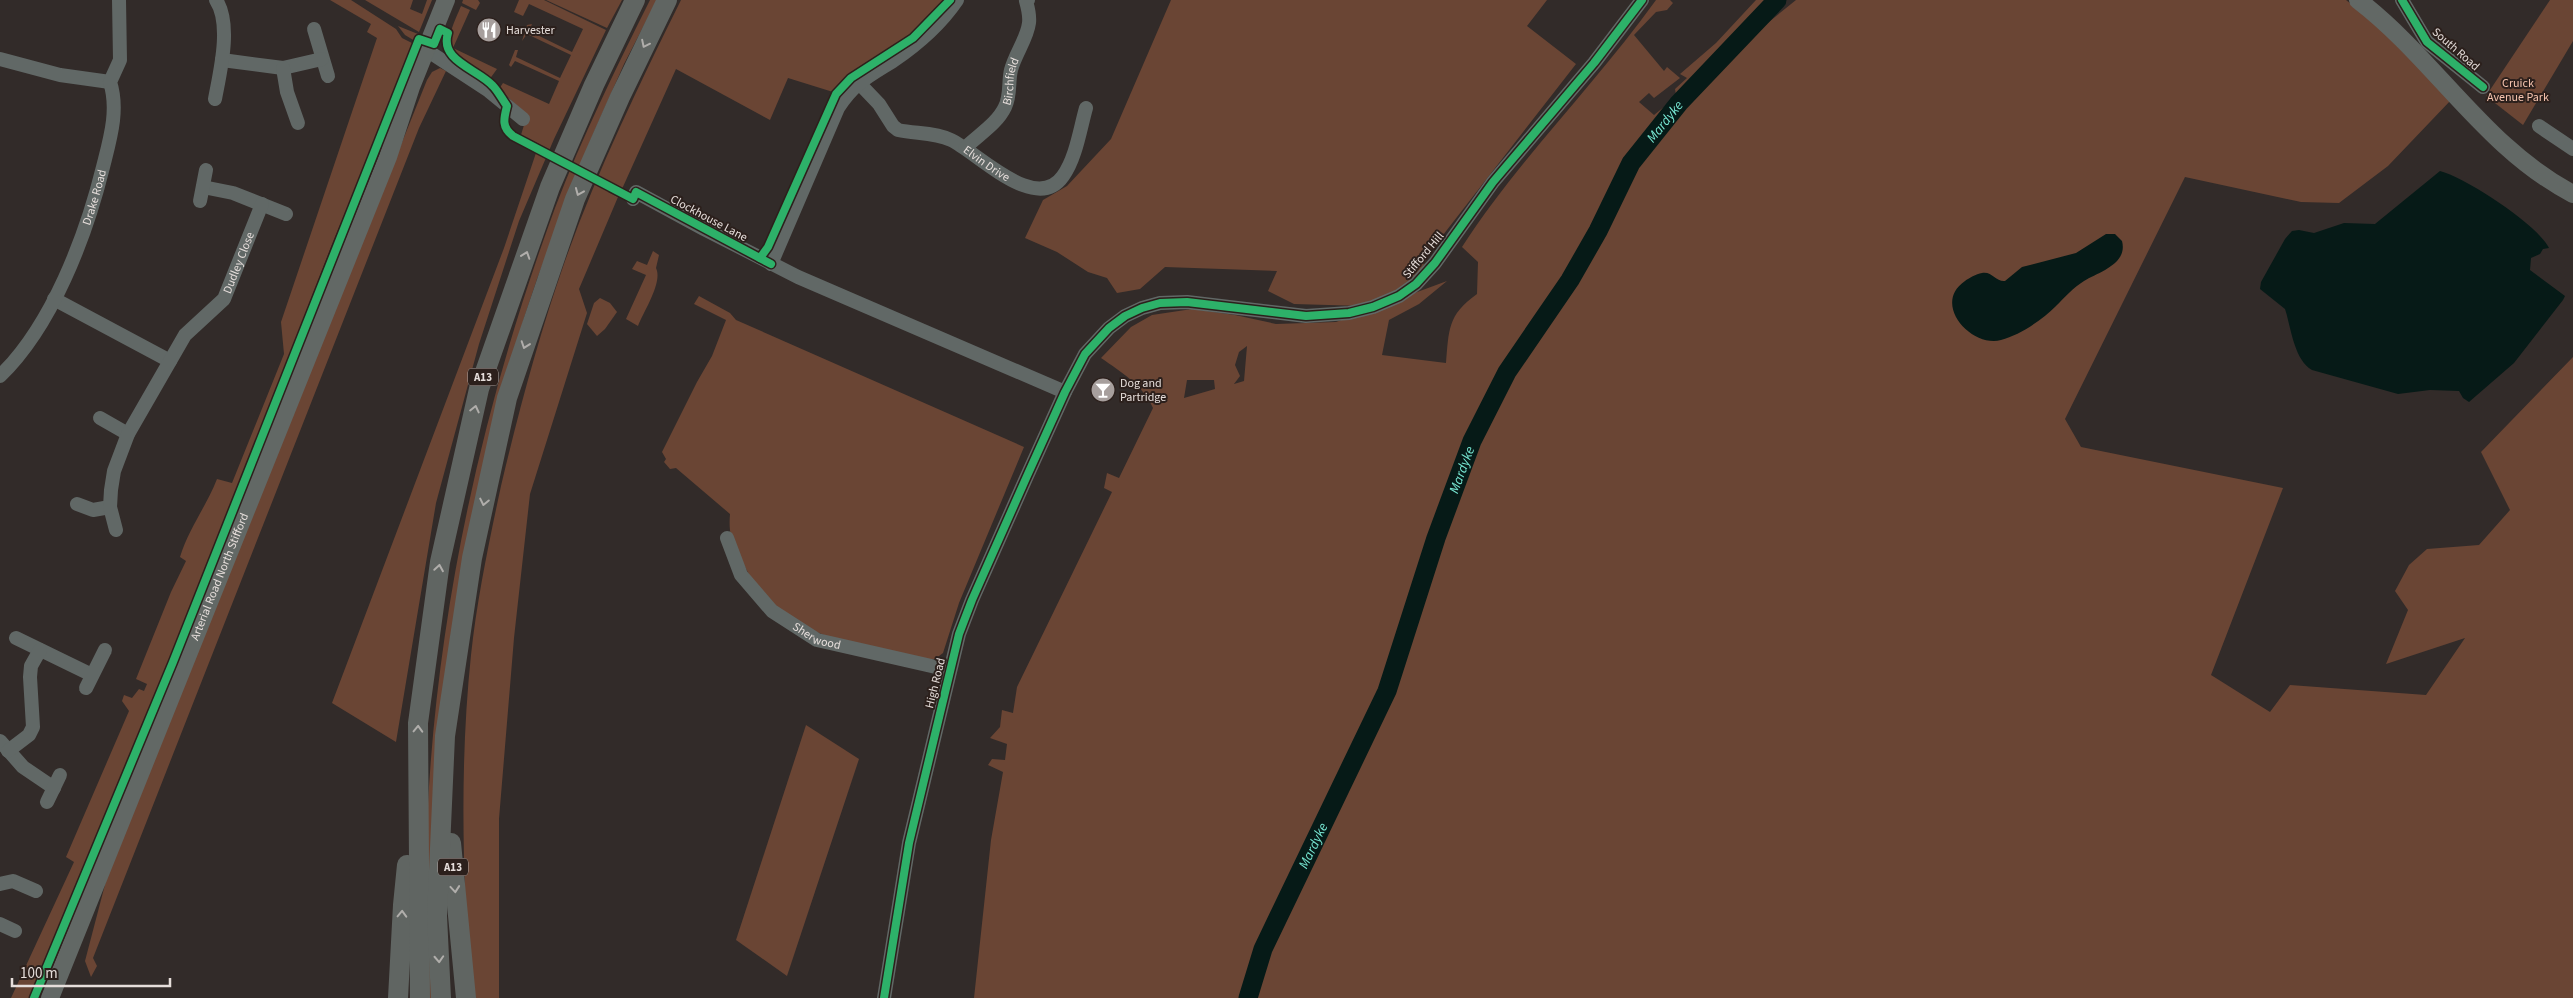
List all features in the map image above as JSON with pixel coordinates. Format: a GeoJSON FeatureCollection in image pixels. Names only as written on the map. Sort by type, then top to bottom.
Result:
{"type":"FeatureCollection","features":[{"type":"Feature","properties":{"kind":"highway","name":"A13"},"geometry":{"type":"LineString","coordinates":[[420,998],[416,777],[418,722],[440,562],[479,388],[550,187],[594,85],[635,0]]}},
{"type":"Feature","properties":{"kind":"highway","name":"A13"},"geometry":{"type":"LineString","coordinates":[[441,998],[437,916],[445,736],[472,558],[507,398],[575,199],[620,97],[667,0]]}},
{"type":"Feature","properties":{"kind":"highway","name":"A13"},"geometry":{"type":"LineString","coordinates":[[445,736],[456,908],[466,998]]}},
{"type":"Feature","properties":{"kind":"highway","name":"A13"},"geometry":{"type":"LineString","coordinates":[[398,998],[402,905],[416,777]]}},
{"type":"Feature","properties":{"kind":"main road","name":"Arterial Road North Stifford"},"geometry":{"type":"LineString","coordinates":[[388,157],[411,87],[446,0]]}},
{"type":"Feature","properties":{"kind":"main road","name":"Arterial Road North Stifford"},"geometry":{"type":"LineString","coordinates":[[50,998],[388,157],[434,56],[455,0]]}},
{"type":"Feature","properties":{"kind":"main road"},"geometry":{"type":"LineString","coordinates":[[2358,0],[2428,66],[2498,141],[2553,184],[2573,194]]}},
{"type":"Feature","properties":{"kind":"street"},"geometry":{"type":"LineString","coordinates":[[0,58],[60,75],[110,82],[120,60],[119,0]]}},
{"type":"Feature","properties":{"kind":"street"},"geometry":{"type":"LineString","coordinates":[[215,99],[222,60],[224,31],[221,12],[216,0]]}},
{"type":"Feature","properties":{"kind":"street"},"geometry":{"type":"LineString","coordinates":[[771,264],[838,108],[858,82],[922,40],[958,0]]}},
{"type":"Feature","properties":{"kind":"street","name":"Birchfield"},"geometry":{"type":"LineString","coordinates":[[965,148],[993,124],[1005,108],[1010,93],[1010,72],[1030,21],[1023,0]]}},
{"type":"Feature","properties":{"kind":"street","name":"Stifford Hill"},"geometry":{"type":"LineString","coordinates":[[1065,392],[1085,354],[1096,342],[1109,328],[1142,308],[1174,302],[1306,316],[1325,316],[1373,308],[1408,290],[1435,263],[1482,197],[1589,69],[1642,0]]}},
{"type":"Feature","properties":{"kind":"street","name":"South Road"},"geometry":{"type":"LineString","coordinates":[[2402,0],[2427,42],[2483,87]]}},
{"type":"Feature","properties":{"kind":"street"},"geometry":{"type":"LineString","coordinates":[[314,29],[328,76]]}},
{"type":"Feature","properties":{"kind":"street"},"geometry":{"type":"LineString","coordinates":[[434,56],[490,91],[523,119]]}},
{"type":"Feature","properties":{"kind":"street"},"geometry":{"type":"LineString","coordinates":[[222,60],[283,68],[322,59]]}},
{"type":"Feature","properties":{"kind":"street"},"geometry":{"type":"LineString","coordinates":[[283,68],[287,92],[298,123]]}},
{"type":"Feature","properties":{"kind":"street","name":"Drake Road"},"geometry":{"type":"LineString","coordinates":[[0,376],[22,352],[54,299],[72,261],[96,197],[114,116],[114,94],[110,82]]}},
{"type":"Feature","properties":{"kind":"street","name":"Elvin Drive"},"geometry":{"type":"LineString","coordinates":[[858,82],[898,130],[950,139],[1010,180],[1024,186],[1045,188],[1062,178],[1068,166],[1086,108]]}},
{"type":"Feature","properties":{"kind":"street"},"geometry":{"type":"LineString","coordinates":[[2539,126],[2573,148]]}},
{"type":"Feature","properties":{"kind":"street"},"geometry":{"type":"LineString","coordinates":[[206,170],[201,194],[233,193],[286,214]]}},
{"type":"Feature","properties":{"kind":"street","name":"Clockhouse Lane"},"geometry":{"type":"LineString","coordinates":[[632,192],[771,264],[1065,392]]}},
{"type":"Feature","properties":{"kind":"street","name":"Dudley Close"},"geometry":{"type":"LineString","coordinates":[[116,530],[110,507],[114,471],[128,434],[186,335],[224,299],[262,204]]}},
{"type":"Feature","properties":{"kind":"street"},"geometry":{"type":"LineString","coordinates":[[54,299],[170,361]]}},
{"type":"Feature","properties":{"kind":"street","name":"High Road"},"geometry":{"type":"LineString","coordinates":[[884,998],[910,843],[950,670],[972,600],[1065,392]]}},
{"type":"Feature","properties":{"kind":"street"},"geometry":{"type":"LineString","coordinates":[[100,418],[128,434]]}},
{"type":"Feature","properties":{"kind":"street"},"geometry":{"type":"LineString","coordinates":[[77,504],[93,510],[110,507]]}},
{"type":"Feature","properties":{"kind":"street","name":"Sherwood"},"geometry":{"type":"LineString","coordinates":[[727,538],[741,575],[772,611],[817,640],[950,670]]}},
{"type":"Feature","properties":{"kind":"street"},"geometry":{"type":"LineString","coordinates":[[16,638],[92,675]]}},
{"type":"Feature","properties":{"kind":"street"},"geometry":{"type":"LineString","coordinates":[[40,650],[31,666],[32,731],[4,746],[23,767],[54,788]]}},
{"type":"Feature","properties":{"kind":"street"},"geometry":{"type":"LineString","coordinates":[[86,688],[105,650]]}},
{"type":"Feature","properties":{"kind":"street"},"geometry":{"type":"LineString","coordinates":[[47,802],[60,775]]}},
{"type":"Feature","properties":{"kind":"street"},"geometry":{"type":"LineString","coordinates":[[0,884],[13,881],[36,891]]}},
{"type":"Feature","properties":{"kind":"street"},"geometry":{"type":"LineString","coordinates":[[0,924],[14,931]]}},
{"type":"Feature","properties":{"kind":"green space"},"geometry":{"type":"Polygon","coordinates":[[[330,0],[351,0],[396,29],[402,38],[414,44],[331,247],[166,674],[44,967],[30,998],[11,998],[74,862],[66,857],[129,711],[122,701],[124,695],[132,698],[139,689],[144,691],[147,684],[136,679],[171,592],[186,561],[180,557],[184,546],[217,479],[232,483],[284,354],[281,322],[377,38],[367,32],[371,24],[330,0]]]}},
{"type":"Feature","properties":{"kind":"green space"},"geometry":{"type":"Polygon","coordinates":[[[365,0],[413,0],[410,9],[422,14],[427,0],[432,0],[419,32],[365,0]]]}},
{"type":"Feature","properties":{"kind":"green space"},"geometry":{"type":"Polygon","coordinates":[[[463,0],[478,0],[480,3],[476,10],[462,3],[463,0]]]}},
{"type":"Feature","properties":{"kind":"green space"},"geometry":{"type":"Polygon","coordinates":[[[519,0],[544,0],[606,30],[554,139],[519,221],[479,344],[436,503],[396,742],[332,703],[504,248],[539,144],[521,135],[527,115],[499,89],[503,83],[549,104],[559,81],[515,61],[511,67],[509,65],[515,50],[518,50],[516,57],[560,78],[571,55],[527,34],[522,41],[527,25],[532,24],[529,31],[572,52],[583,29],[529,4],[523,16],[514,12],[519,0]]]}},
{"type":"Feature","properties":{"kind":"green space"},"geometry":{"type":"Polygon","coordinates":[[[546,0],[622,0],[607,28],[546,0]]]}},
{"type":"Feature","properties":{"kind":"green space"},"geometry":{"type":"Polygon","coordinates":[[[650,0],[657,0],[624,64],[591,139],[537,279],[524,318],[469,535],[434,998],[428,998],[426,852],[430,770],[449,606],[482,444],[528,286],[565,181],[612,77],[650,0]]]}},
{"type":"Feature","properties":{"kind":"green space"},"geometry":{"type":"Polygon","coordinates":[[[681,0],[946,0],[920,27],[861,69],[833,92],[788,78],[770,120],[676,69],[622,189],[611,184],[608,192],[618,197],[579,289],[587,313],[530,494],[514,638],[499,819],[499,998],[471,998],[463,826],[467,698],[477,613],[497,507],[530,373],[577,227],[634,96],[681,0]]]}},
{"type":"Feature","properties":{"kind":"green space"},"geometry":{"type":"Polygon","coordinates":[[[1171,0],[1547,0],[1527,26],[1576,64],[1429,253],[1419,275],[1395,294],[1363,306],[1294,304],[1268,291],[1277,271],[1165,267],[1140,289],[1117,293],[1107,278],[1088,272],[1057,252],[1025,238],[1043,200],[1067,186],[1111,139],[1171,0]]]}},
{"type":"Feature","properties":{"kind":"green space"},"geometry":{"type":"Polygon","coordinates":[[[1656,0],[1670,0],[1673,3],[1667,10],[1656,12],[1634,35],[1664,71],[1667,67],[1680,78],[1654,98],[1649,93],[1639,102],[1654,115],[1796,0],[2346,0],[2368,17],[2451,100],[2388,166],[2339,203],[2301,202],[2185,177],[2065,419],[2081,447],[2283,488],[2211,675],[2270,712],[2290,685],[2426,695],[2465,638],[2386,664],[2408,610],[2395,591],[2409,565],[2427,549],[2479,545],[2510,510],[2481,452],[2573,357],[2573,998],[974,998],[991,840],[1003,772],[988,765],[992,759],[1005,760],[1007,744],[990,738],[1000,727],[1002,710],[1013,713],[1017,687],[1112,492],[1104,488],[1107,473],[1119,478],[1153,408],[1137,386],[1101,358],[1131,327],[1152,315],[1192,309],[1235,315],[1276,324],[1336,322],[1447,281],[1419,304],[1389,320],[1382,355],[1446,363],[1451,324],[1460,309],[1477,294],[1478,262],[1462,247],[1508,183],[1656,0]],[[1247,346],[1239,352],[1235,365],[1240,376],[1234,384],[1244,381],[1247,346]],[[1187,380],[1184,398],[1215,389],[1214,380],[1187,380]]]}},
{"type":"Feature","properties":{"kind":"green space"},"geometry":{"type":"Polygon","coordinates":[[[1756,0],[1773,0],[1700,75],[1676,95],[1675,89],[1687,78],[1680,74],[1716,43],[1756,0]]]}},
{"type":"Feature","properties":{"kind":"green space","name":"Cruick Avenue Park"},"geometry":{"type":"Polygon","coordinates":[[[2550,0],[2573,0],[2573,41],[2523,125],[2486,96],[2550,0]]]}},
{"type":"Feature","properties":{"kind":"green space"},"geometry":{"type":"Polygon","coordinates":[[[461,6],[470,10],[453,48],[497,69],[489,80],[452,53],[450,35],[461,6]]]}},
{"type":"Feature","properties":{"kind":"green space"},"geometry":{"type":"Polygon","coordinates":[[[398,26],[418,34],[415,41],[405,35],[398,26]]]}},
{"type":"Feature","properties":{"kind":"green space"},"geometry":{"type":"Polygon","coordinates":[[[440,68],[446,71],[419,128],[93,958],[97,966],[91,977],[85,961],[107,877],[427,80],[432,72],[440,68]]]}},
{"type":"Feature","properties":{"kind":"green space"},"geometry":{"type":"Polygon","coordinates":[[[653,251],[659,255],[656,268],[657,281],[652,297],[638,326],[626,319],[646,275],[632,269],[637,261],[647,265],[653,251]]]}},
{"type":"Feature","properties":{"kind":"green space"},"geometry":{"type":"Polygon","coordinates":[[[699,296],[730,313],[736,320],[1024,447],[959,603],[943,653],[935,659],[923,659],[845,642],[799,624],[778,610],[760,591],[738,553],[731,536],[730,514],[676,468],[670,469],[664,462],[666,459],[662,452],[712,356],[726,320],[694,304],[699,296]]]}},
{"type":"Feature","properties":{"kind":"green space"},"geometry":{"type":"Polygon","coordinates":[[[600,298],[610,303],[617,312],[605,329],[597,336],[587,324],[594,303],[600,298]]]}},
{"type":"Feature","properties":{"kind":"green space"},"geometry":{"type":"Polygon","coordinates":[[[806,725],[859,759],[787,976],[736,940],[806,725]]]}},
{"type":"Feature","properties":{"kind":"water"},"geometry":{"type":"Polygon","coordinates":[[[2440,171],[2452,175],[2500,203],[2542,238],[2549,248],[2543,249],[2540,254],[2531,258],[2530,270],[2565,296],[2563,300],[2514,363],[2469,402],[2463,398],[2459,391],[2430,390],[2398,394],[2312,370],[2301,359],[2297,351],[2285,309],[2260,289],[2261,282],[2285,239],[2292,231],[2299,230],[2314,233],[2344,223],[2375,224],[2440,171]]]}},
{"type":"Feature","properties":{"kind":"water"},"geometry":{"type":"Polygon","coordinates":[[[2106,234],[2115,234],[2122,241],[2123,249],[2117,261],[2084,281],[2037,322],[2016,335],[1990,341],[1968,331],[1959,322],[1954,312],[1952,301],[1956,290],[1968,279],[1977,274],[1985,273],[2005,281],[2022,267],[2076,253],[2106,234]]]}},
{"type":"Feature","properties":{"kind":"waterway","name":"Mardyke"},"geometry":{"type":"LineString","coordinates":[[1248,998],[1263,949],[1387,691],[1436,538],[1472,441],[1507,372],[1570,280],[1598,231],[1631,163],[1679,103],[1777,0]]}},
{"type":"Feature","properties":{"kind":"cycle path"},"geometry":{"type":"LineString","coordinates":[[760,258],[768,247],[836,94],[851,78],[913,38],[950,0]]}},
{"type":"Feature","properties":{"kind":"cycle path"},"geometry":{"type":"LineString","coordinates":[[884,998],[909,843],[959,634],[1027,476],[1065,392],[1085,354],[1109,328],[1125,316],[1142,308],[1160,303],[1187,302],[1306,316],[1349,313],[1373,307],[1399,296],[1416,284],[1435,263],[1493,182],[1594,63],[1642,0]]}},
{"type":"Feature","properties":{"kind":"cycle path"},"geometry":{"type":"LineString","coordinates":[[2402,0],[2427,42],[2483,87]]}},
{"type":"Feature","properties":{"kind":"cycle path"},"geometry":{"type":"LineString","coordinates":[[34,998],[173,662],[419,39],[434,44],[440,29],[448,33],[447,43],[449,51],[454,58],[493,86],[507,106],[504,118],[505,126],[513,136],[633,199],[636,192],[771,264]]}},
{"type":"Feature","properties":{"kind":"place","name":"Harvester"},"geometry":{"type":"Point","coordinates":[489,30]}},
{"type":"Feature","properties":{"kind":"place","name":"Dog and Partridge"},"geometry":{"type":"Point","coordinates":[1103,390]}}]}
